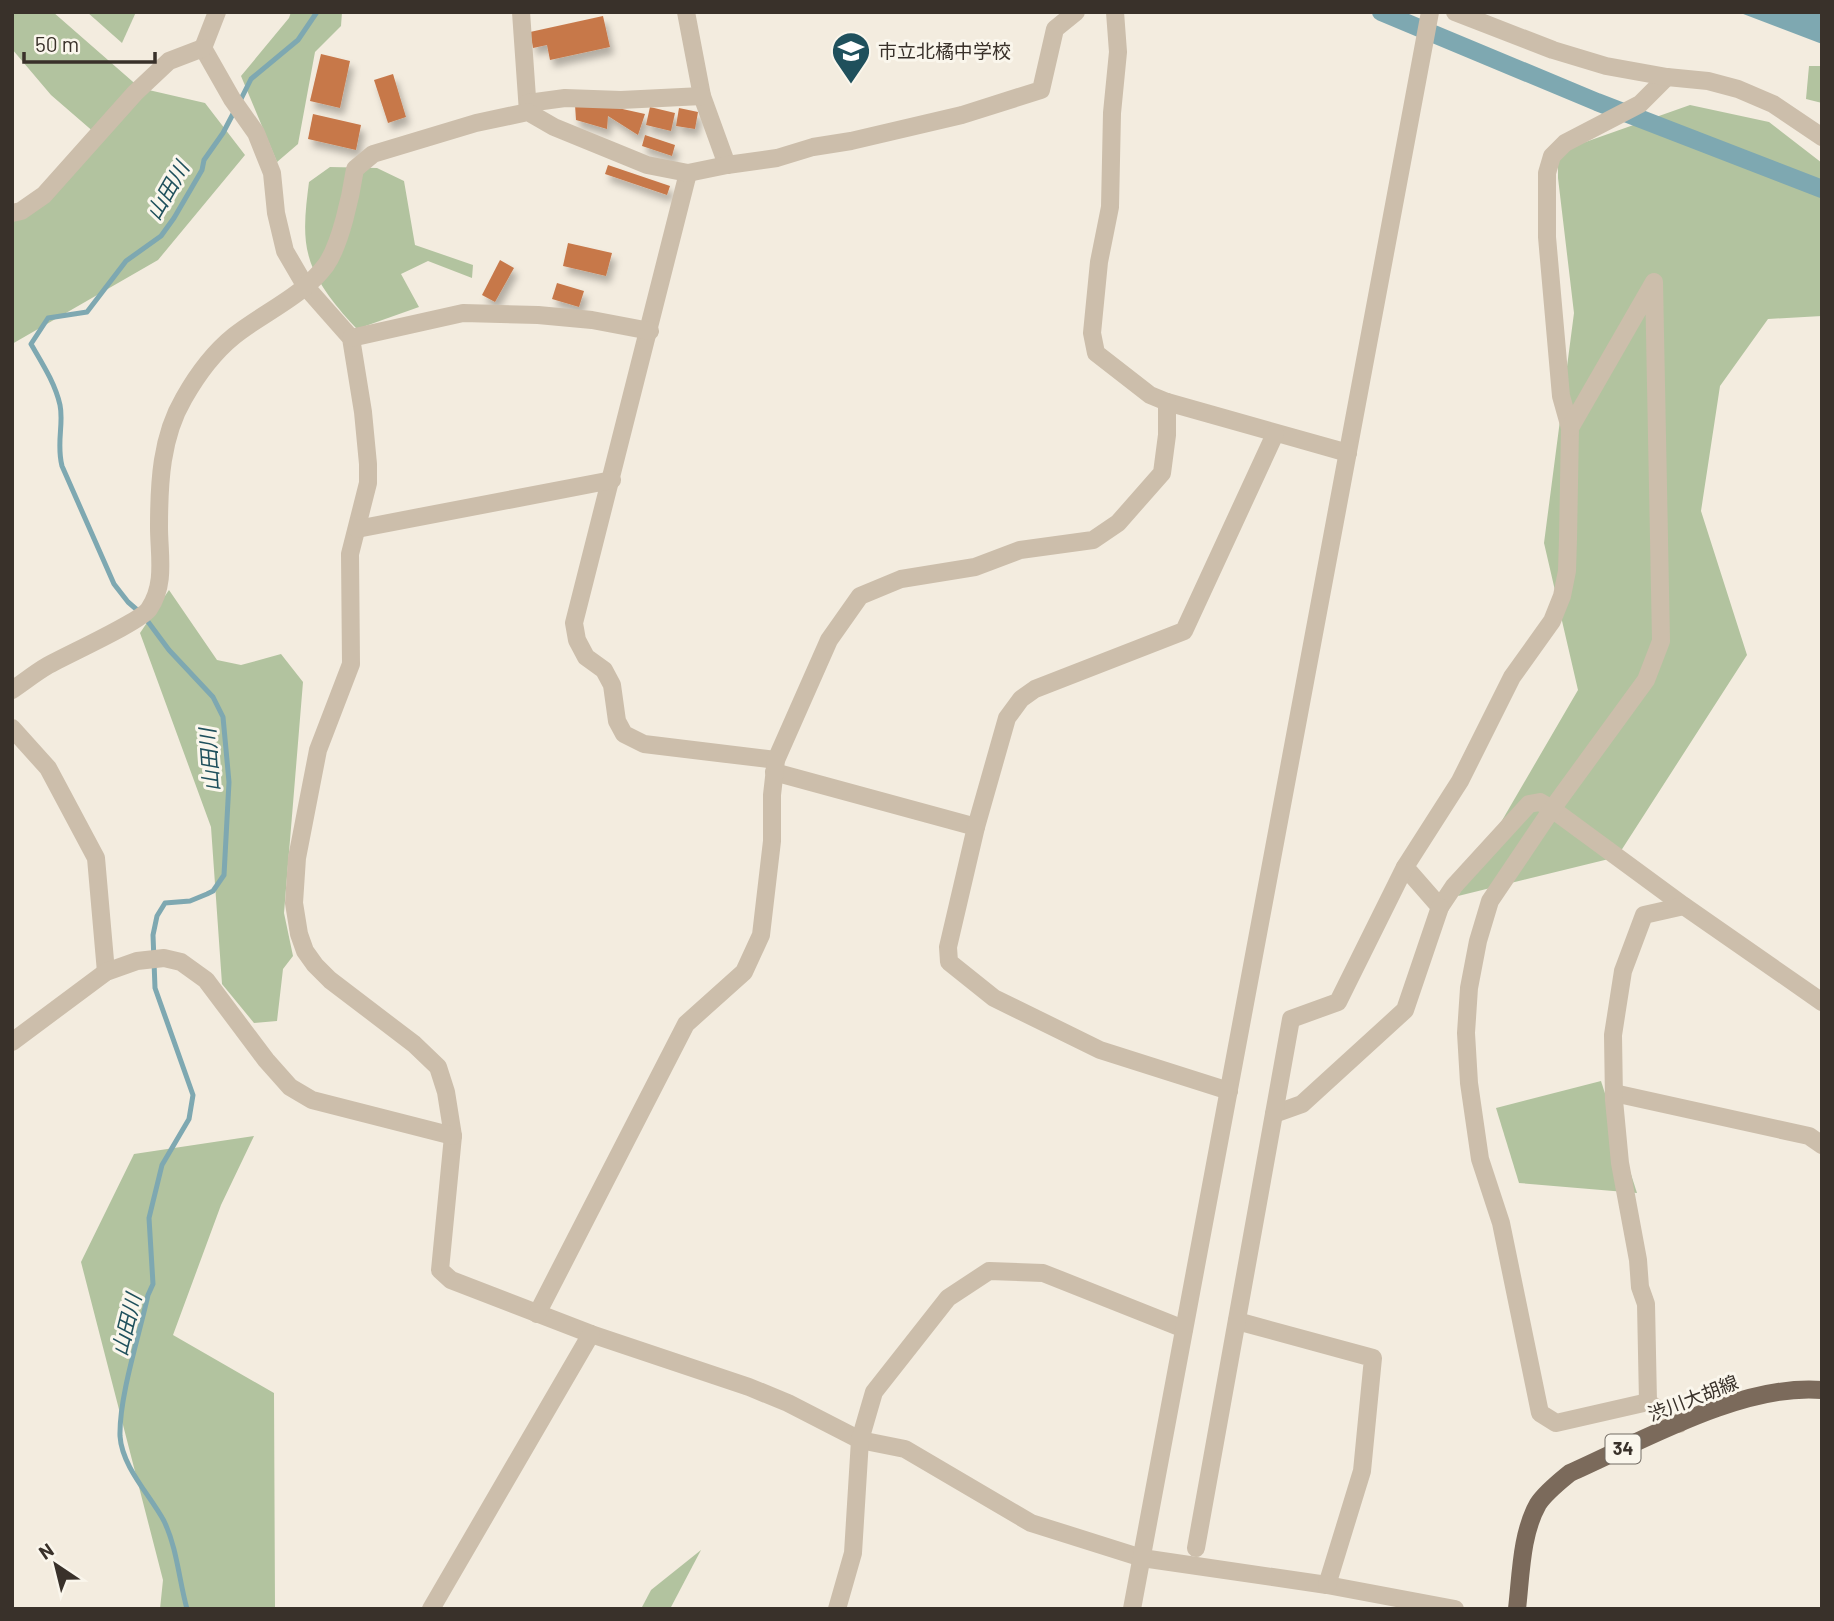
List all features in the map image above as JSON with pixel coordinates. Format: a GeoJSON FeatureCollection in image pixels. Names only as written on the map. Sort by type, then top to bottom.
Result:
{"type":"FeatureCollection","features":[{"type":"Feature","properties":{"kind":"main road","name":"渋川大胡線"},"geometry":{"type":"LineString","coordinates":[[1517,1609],[1529,1528],[1538,1505],[1552,1488],[1570,1473],[1727,1404],[1769,1393],[1805,1388],[1822,1390]]}},
{"type":"Feature","properties":{"kind":"street"},"geometry":{"type":"LineString","coordinates":[[12,213],[21,211],[44,195],[135,93],[169,61],[203,48],[217,12]]}},
{"type":"Feature","properties":{"kind":"street"},"geometry":{"type":"LineString","coordinates":[[521,12],[528,108],[554,127],[647,165],[688,173],[776,158],[813,147],[852,141],[962,115],[1041,90],[1055,29],[1076,12]]}},
{"type":"Feature","properties":{"kind":"street"},"geometry":{"type":"LineString","coordinates":[[686,12],[702,96],[727,165]]}},
{"type":"Feature","properties":{"kind":"street"},"geometry":{"type":"LineString","coordinates":[[1115,12],[1118,52],[1112,113],[1110,207],[1098,262],[1092,333],[1096,353],[1150,395],[1167,402],[1348,453]]}},
{"type":"Feature","properties":{"kind":"street"},"geometry":{"type":"LineString","coordinates":[[1132,1609],[1430,12]]}},
{"type":"Feature","properties":{"kind":"street"},"geometry":{"type":"LineString","coordinates":[[1455,12],[1553,50],[1606,66],[1667,77],[1708,80],[1738,89],[1773,104],[1822,137]]}},
{"type":"Feature","properties":{"kind":"street"},"geometry":{"type":"LineString","coordinates":[[203,48],[232,99],[256,133],[272,173],[276,213],[285,251],[306,287],[351,338],[368,464],[368,483],[350,554],[351,664],[318,750],[297,858],[295,903],[305,951],[315,965],[331,981],[414,1044],[438,1067],[446,1092],[453,1136],[440,1270],[451,1280],[537,1314],[749,1387],[788,1403],[860,1440],[905,1449],[1031,1523],[1142,1558],[1327,1585],[1455,1609]]}},
{"type":"Feature","properties":{"kind":"street"},"geometry":{"type":"LineString","coordinates":[[1196,1548],[1290,1019],[1338,1002],[1405,867],[1461,781],[1512,677],[1552,621],[1562,596],[1568,539],[1570,428],[1559,383],[1547,237],[1546,173],[1552,156],[1565,143],[1640,104],[1667,77]]}},
{"type":"Feature","properties":{"kind":"street"},"geometry":{"type":"LineString","coordinates":[[12,690],[48,666],[148,612],[158,593],[161,575],[160,479],[170,425],[206,363],[233,337],[306,287],[327,263],[349,208],[355,169],[373,154],[565,98],[621,100],[702,96]]}},
{"type":"Feature","properties":{"kind":"street"},"geometry":{"type":"LineString","coordinates":[[688,173],[574,623],[577,640],[586,657],[604,670],[612,685],[617,721],[624,734],[644,744],[775,766],[976,827]]}},
{"type":"Feature","properties":{"kind":"street"},"geometry":{"type":"LineString","coordinates":[[1570,428],[1654,282],[1661,641],[1646,681],[1552,808],[1490,901],[1478,941],[1469,988],[1466,1033],[1469,1083],[1480,1159],[1502,1223],[1540,1413],[1556,1423],[1648,1402],[1679,1424]]}},
{"type":"Feature","properties":{"kind":"street"},"geometry":{"type":"LineString","coordinates":[[351,338],[463,313],[538,314],[592,320],[650,331]]}},
{"type":"Feature","properties":{"kind":"street"},"geometry":{"type":"LineString","coordinates":[[537,1314],[686,1024],[744,972],[761,935],[772,841],[775,766],[829,640],[860,596],[901,579],[975,567],[1020,550],[1093,540],[1118,523],[1163,473],[1167,402]]}},
{"type":"Feature","properties":{"kind":"street"},"geometry":{"type":"LineString","coordinates":[[1229,1091],[1100,1050],[994,998],[949,962],[948,947],[976,827],[1007,718],[1021,699],[1035,689],[1184,631],[1276,433]]}},
{"type":"Feature","properties":{"kind":"street"},"geometry":{"type":"LineString","coordinates":[[357,529],[612,480]]}},
{"type":"Feature","properties":{"kind":"street"},"geometry":{"type":"LineString","coordinates":[[12,728],[48,768],[96,858],[106,972]]}},
{"type":"Feature","properties":{"kind":"street"},"geometry":{"type":"LineString","coordinates":[[1274,1114],[1302,1104],[1405,1010],[1440,907],[1454,886],[1529,804],[1540,802],[1552,808],[1684,906],[1822,1002]]}},
{"type":"Feature","properties":{"kind":"street"},"geometry":{"type":"LineString","coordinates":[[1405,867],[1440,907]]}},
{"type":"Feature","properties":{"kind":"street"},"geometry":{"type":"LineString","coordinates":[[1648,1402],[1646,1304],[1640,1287],[1638,1260],[1622,1175],[1614,1093],[1613,1035],[1623,971],[1644,915],[1684,906]]}},
{"type":"Feature","properties":{"kind":"street"},"geometry":{"type":"LineString","coordinates":[[12,1042],[106,972],[136,961],[164,958],[181,962],[206,980],[266,1060],[290,1087],[312,1100],[453,1136]]}},
{"type":"Feature","properties":{"kind":"street"},"geometry":{"type":"LineString","coordinates":[[1614,1093],[1809,1136],[1822,1145]]}},
{"type":"Feature","properties":{"kind":"street"},"geometry":{"type":"LineString","coordinates":[[837,1609],[853,1553],[860,1440],[874,1392],[948,1298],[989,1271],[1043,1273],[1184,1329]]}},
{"type":"Feature","properties":{"kind":"street"},"geometry":{"type":"LineString","coordinates":[[1237,1321],[1373,1358],[1362,1471],[1327,1585]]}},
{"type":"Feature","properties":{"kind":"street"},"geometry":{"type":"LineString","coordinates":[[430,1609],[591,1334]]}},
{"type":"Feature","properties":{"kind":"green space"},"geometry":{"type":"Polygon","coordinates":[[[12,12],[53,12],[140,88],[205,103],[245,155],[158,260],[12,344],[12,219],[103,140],[51,95],[12,49],[12,12]]]}},
{"type":"Feature","properties":{"kind":"green space"},"geometry":{"type":"Polygon","coordinates":[[[87,12],[136,12],[122,43],[87,12]]]}},
{"type":"Feature","properties":{"kind":"green space"},"geometry":{"type":"Polygon","coordinates":[[[291,12],[342,12],[341,26],[315,52],[298,144],[277,162],[241,76],[289,18],[291,12]]]}},
{"type":"Feature","properties":{"kind":"green space"},"geometry":{"type":"Polygon","coordinates":[[[1809,66],[1822,66],[1822,103],[1806,99],[1809,66]]]}},
{"type":"Feature","properties":{"kind":"green space"},"geometry":{"type":"Polygon","coordinates":[[[1690,105],[1769,122],[1822,163],[1822,316],[1768,319],[1720,386],[1701,511],[1747,655],[1617,857],[1458,896],[1578,690],[1544,543],[1574,313],[1558,158],[1577,145],[1690,105]]]}},
{"type":"Feature","properties":{"kind":"green space"},"geometry":{"type":"Polygon","coordinates":[[[330,167],[377,168],[404,181],[415,245],[473,265],[472,278],[428,261],[401,274],[419,307],[357,329],[323,286],[312,267],[307,248],[305,220],[309,182],[330,167]]]}},
{"type":"Feature","properties":{"kind":"green space"},"geometry":{"type":"Polygon","coordinates":[[[169,590],[217,660],[241,665],[281,654],[303,682],[284,913],[293,956],[283,969],[277,1021],[254,1023],[222,984],[211,827],[140,633],[169,590]]]}},
{"type":"Feature","properties":{"kind":"green space"},"geometry":{"type":"Polygon","coordinates":[[[1601,1081],[1637,1193],[1519,1183],[1496,1108],[1601,1081]]]}},
{"type":"Feature","properties":{"kind":"green space"},"geometry":{"type":"Polygon","coordinates":[[[254,1136],[221,1205],[173,1335],[274,1393],[275,1609],[160,1609],[163,1580],[81,1262],[134,1154],[254,1136]]]}},
{"type":"Feature","properties":{"kind":"green space"},"geometry":{"type":"Polygon","coordinates":[[[701,1550],[670,1609],[641,1609],[651,1590],[701,1550]]]}},
{"type":"Feature","properties":{"kind":"water"},"geometry":{"type":"Polygon","coordinates":[[[1738,12],[1822,12],[1822,44],[1738,12]]]}},
{"type":"Feature","properties":{"kind":"building"},"geometry":{"type":"Polygon","coordinates":[[[603,16],[610,47],[550,60],[547,45],[533,48],[530,32],[603,16]]]}},
{"type":"Feature","properties":{"kind":"building"},"geometry":{"type":"Polygon","coordinates":[[[321,54],[350,61],[340,108],[310,101],[321,54]]]}},
{"type":"Feature","properties":{"kind":"building"},"geometry":{"type":"Polygon","coordinates":[[[393,74],[406,117],[388,123],[374,80],[393,74]]]}},
{"type":"Feature","properties":{"kind":"building"},"geometry":{"type":"Polygon","coordinates":[[[575,105],[609,106],[645,114],[638,135],[608,116],[607,129],[576,120],[575,105]]]}},
{"type":"Feature","properties":{"kind":"building"},"geometry":{"type":"Polygon","coordinates":[[[650,107],[675,113],[671,131],[646,125],[650,107]]]}},
{"type":"Feature","properties":{"kind":"building"},"geometry":{"type":"Polygon","coordinates":[[[679,108],[698,112],[695,129],[676,126],[679,108]]]}},
{"type":"Feature","properties":{"kind":"building"},"geometry":{"type":"Polygon","coordinates":[[[313,114],[361,125],[356,150],[308,139],[313,114]]]}},
{"type":"Feature","properties":{"kind":"building"},"geometry":{"type":"Polygon","coordinates":[[[645,135],[675,145],[672,156],[642,146],[645,135]]]}},
{"type":"Feature","properties":{"kind":"building"},"geometry":{"type":"Polygon","coordinates":[[[608,165],[670,186],[667,195],[605,174],[608,165]]]}},
{"type":"Feature","properties":{"kind":"building"},"geometry":{"type":"Polygon","coordinates":[[[568,243],[612,253],[606,276],[563,266],[568,243]]]}},
{"type":"Feature","properties":{"kind":"building"},"geometry":{"type":"Polygon","coordinates":[[[500,260],[514,268],[495,302],[482,295],[500,260]]]}},
{"type":"Feature","properties":{"kind":"building"},"geometry":{"type":"Polygon","coordinates":[[[557,283],[584,291],[579,307],[552,299],[557,283]]]}},
{"type":"Feature","properties":{"kind":"waterway","name":"山田川"},"geometry":{"type":"LineString","coordinates":[[240,101],[251,79],[298,40],[317,12]]}},
{"type":"Feature","properties":{"kind":"waterway"},"geometry":{"type":"LineString","coordinates":[[1381,12],[1597,102],[1822,189]]}},
{"type":"Feature","properties":{"kind":"waterway","name":"山田川"},"geometry":{"type":"LineString","coordinates":[[187,1609],[168,1531],[126,1459],[120,1436],[130,1366],[153,1284],[149,1218],[162,1165],[189,1119],[193,1095],[155,988],[153,935],[157,916],[165,903],[190,901],[207,894],[213,891],[224,875],[229,782],[223,717],[213,697],[169,650],[143,615],[114,584],[62,466],[58,397],[31,344],[48,318],[87,312],[126,261],[161,236],[235,110]]}},
{"type":"Feature","properties":{"kind":"place","name":"市立北橘中学校"},"geometry":{"type":"Point","coordinates":[851,85]}}]}
